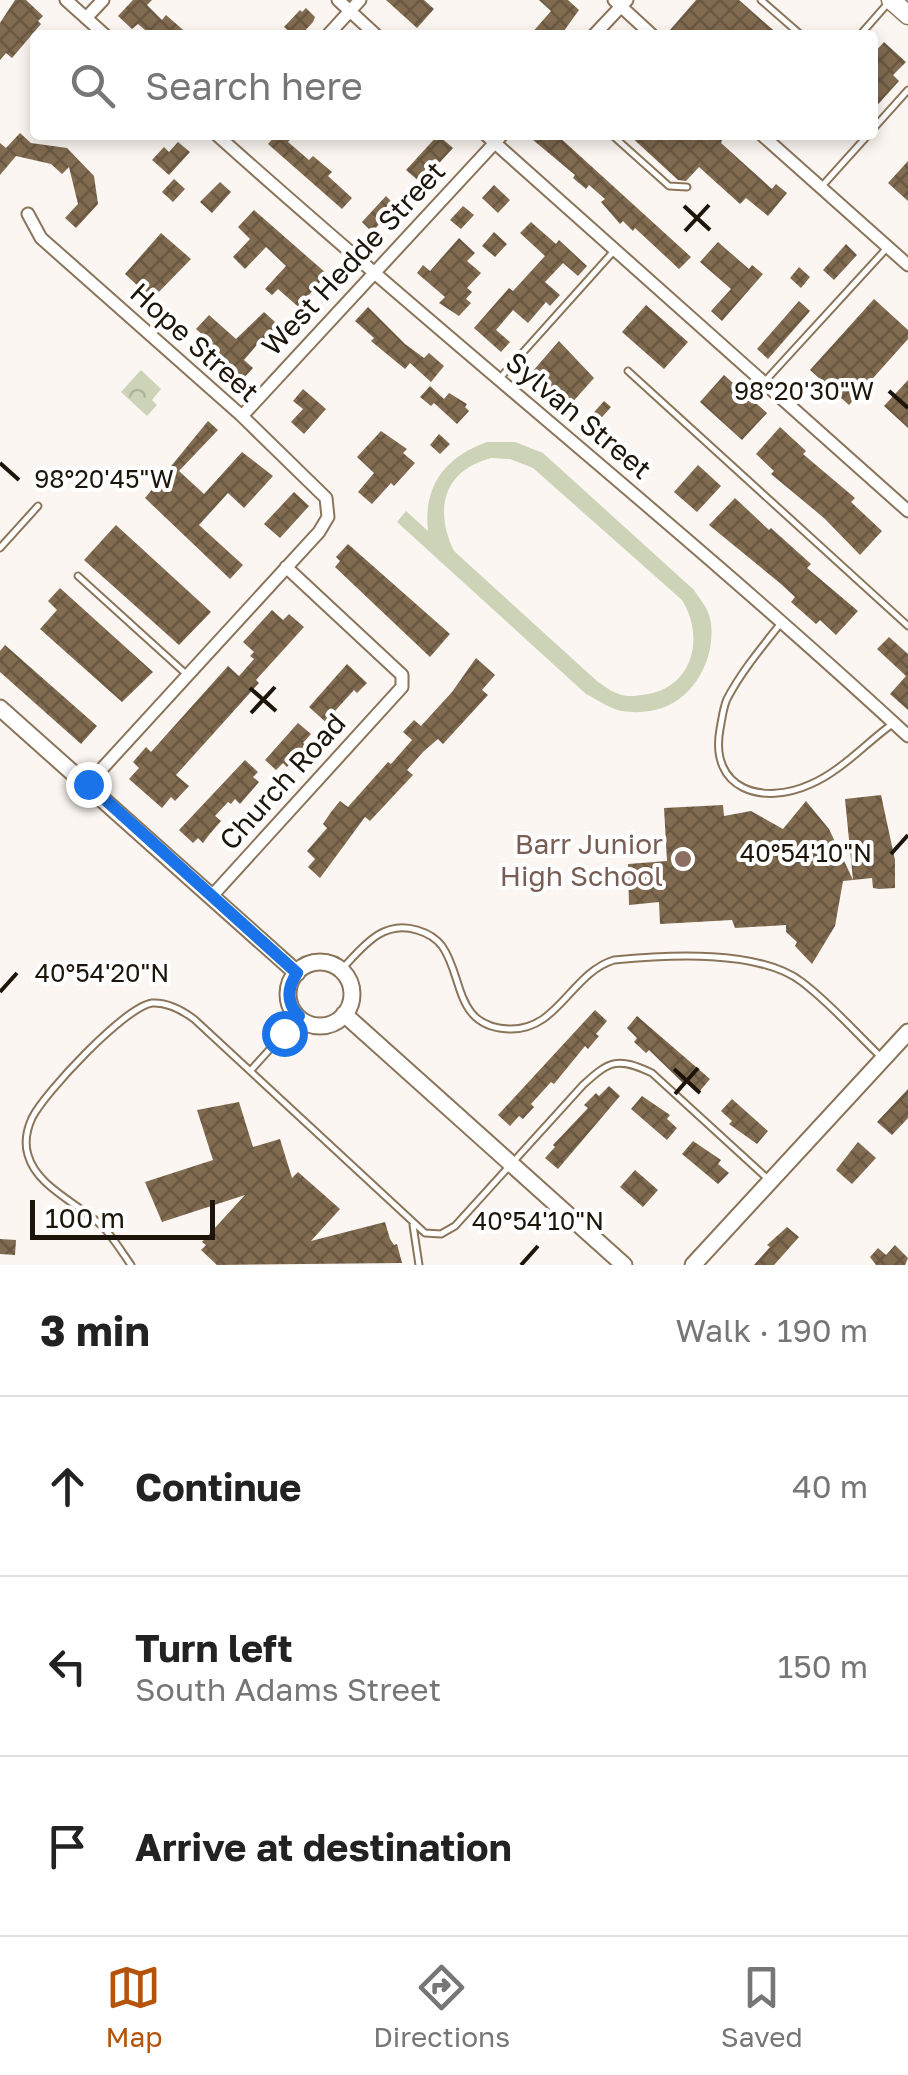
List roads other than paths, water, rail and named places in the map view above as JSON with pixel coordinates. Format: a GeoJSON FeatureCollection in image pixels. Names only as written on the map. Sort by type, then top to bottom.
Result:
{"type":"FeatureCollection","features":[{"type":"Feature","properties":{"kind":"main road"},"geometry":{"type":"LineString","coordinates":[[891,0],[908,15]]}},
{"type":"Feature","properties":{"kind":"street"},"geometry":{"type":"LineString","coordinates":[[66,0],[99,30]]}},
{"type":"Feature","properties":{"kind":"street"},"geometry":{"type":"LineString","coordinates":[[86,18],[102,0]]}},
{"type":"Feature","properties":{"kind":"street"},"geometry":{"type":"LineString","coordinates":[[338,0],[371,30]]}},
{"type":"Feature","properties":{"kind":"street"},"geometry":{"type":"LineString","coordinates":[[333,30],[360,0]]}},
{"type":"Feature","properties":{"kind":"street"},"geometry":{"type":"LineString","coordinates":[[598,30],[621,2],[647,30]]}},
{"type":"Feature","properties":{"kind":"street","name":"Sylvan Street"},"geometry":{"type":"LineString","coordinates":[[233,140],[371,273],[782,623],[908,736]]}},
{"type":"Feature","properties":{"kind":"street","name":"West Hedde Street"},"geometry":{"type":"LineString","coordinates":[[242,416],[492,140]]}},
{"type":"Feature","properties":{"kind":"street"},"geometry":{"type":"LineString","coordinates":[[496,140],[908,511]]}},
{"type":"Feature","properties":{"kind":"street"},"geometry":{"type":"LineString","coordinates":[[770,140],[908,265]]}},
{"type":"Feature","properties":{"kind":"street","name":"Hope Street"},"geometry":{"type":"LineString","coordinates":[[28,214],[41,238],[242,416],[326,498],[328,517],[286,567]]}},
{"type":"Feature","properties":{"kind":"street"},"geometry":{"type":"LineString","coordinates":[[88,784],[286,567]]}},
{"type":"Feature","properties":{"kind":"street","name":"Church Road"},"geometry":{"type":"LineString","coordinates":[[210,897],[402,687],[402,675],[286,567]]}},
{"type":"Feature","properties":{"kind":"street"},"geometry":{"type":"LineString","coordinates":[[0,708],[297,973]]}},
{"type":"Feature","properties":{"kind":"street"},"geometry":{"type":"LineString","coordinates":[[316,962],[342,970],[352,994],[344,1014],[320,1027],[299,1016],[289,995],[297,973],[316,962]]}},
{"type":"Feature","properties":{"kind":"street"},"geometry":{"type":"LineString","coordinates":[[344,1014],[624,1265]]}},
{"type":"Feature","properties":{"kind":"street"},"geometry":{"type":"LineString","coordinates":[[692,1265],[908,1034]]}},
{"type":"Feature","properties":{"kind":"lane"},"geometry":{"type":"LineString","coordinates":[[761,0],[795,30]]}},
{"type":"Feature","properties":{"kind":"lane"},"geometry":{"type":"LineString","coordinates":[[864,30],[891,0]]}},
{"type":"Feature","properties":{"kind":"lane"},"geometry":{"type":"LineString","coordinates":[[878,123],[908,90]]}},
{"type":"Feature","properties":{"kind":"lane"},"geometry":{"type":"LineString","coordinates":[[618,140],[670,186],[687,187]]}},
{"type":"Feature","properties":{"kind":"lane"},"geometry":{"type":"LineString","coordinates":[[820,188],[863,140]]}},
{"type":"Feature","properties":{"kind":"lane"},"geometry":{"type":"LineString","coordinates":[[764,382],[888,247]]}},
{"type":"Feature","properties":{"kind":"lane"},"geometry":{"type":"LineString","coordinates":[[498,380],[615,250]]}},
{"type":"Feature","properties":{"kind":"lane"},"geometry":{"type":"LineString","coordinates":[[628,372],[908,626]]}},
{"type":"Feature","properties":{"kind":"lane"},"geometry":{"type":"LineString","coordinates":[[0,548],[38,506]]}},
{"type":"Feature","properties":{"kind":"lane"},"geometry":{"type":"LineString","coordinates":[[78,576],[188,675]]}},
{"type":"Feature","properties":{"kind":"lane"},"geometry":{"type":"LineString","coordinates":[[782,623],[725,702],[717,746],[730,780],[748,792],[788,792],[831,773],[894,723]]}},
{"type":"Feature","properties":{"kind":"lane"},"geometry":{"type":"LineString","coordinates":[[342,970],[378,933],[395,927],[414,928],[442,945],[462,1000],[472,1012],[503,1029],[522,1029],[550,1015],[600,964],[632,959],[762,962],[800,980],[884,1059]]}},
{"type":"Feature","properties":{"kind":"lane"},"geometry":{"type":"LineString","coordinates":[[130,1265],[103,1228],[40,1178],[32,1166],[26,1139],[37,1108],[112,1026],[127,1014],[155,1003],[180,1008],[431,1235],[448,1230],[603,1067],[616,1062],[630,1062],[652,1073],[770,1181]]}},
{"type":"Feature","properties":{"kind":"lane"},"geometry":{"type":"LineString","coordinates":[[251,1070],[299,1016]]}},
{"type":"Feature","properties":{"kind":"lane"},"geometry":{"type":"LineString","coordinates":[[413,1222],[418,1265]]}},
{"type":"Feature","properties":{"kind":"place","name":"Barr Junior High School"},"geometry":{"type":"Point","coordinates":[683,859]}}]}
